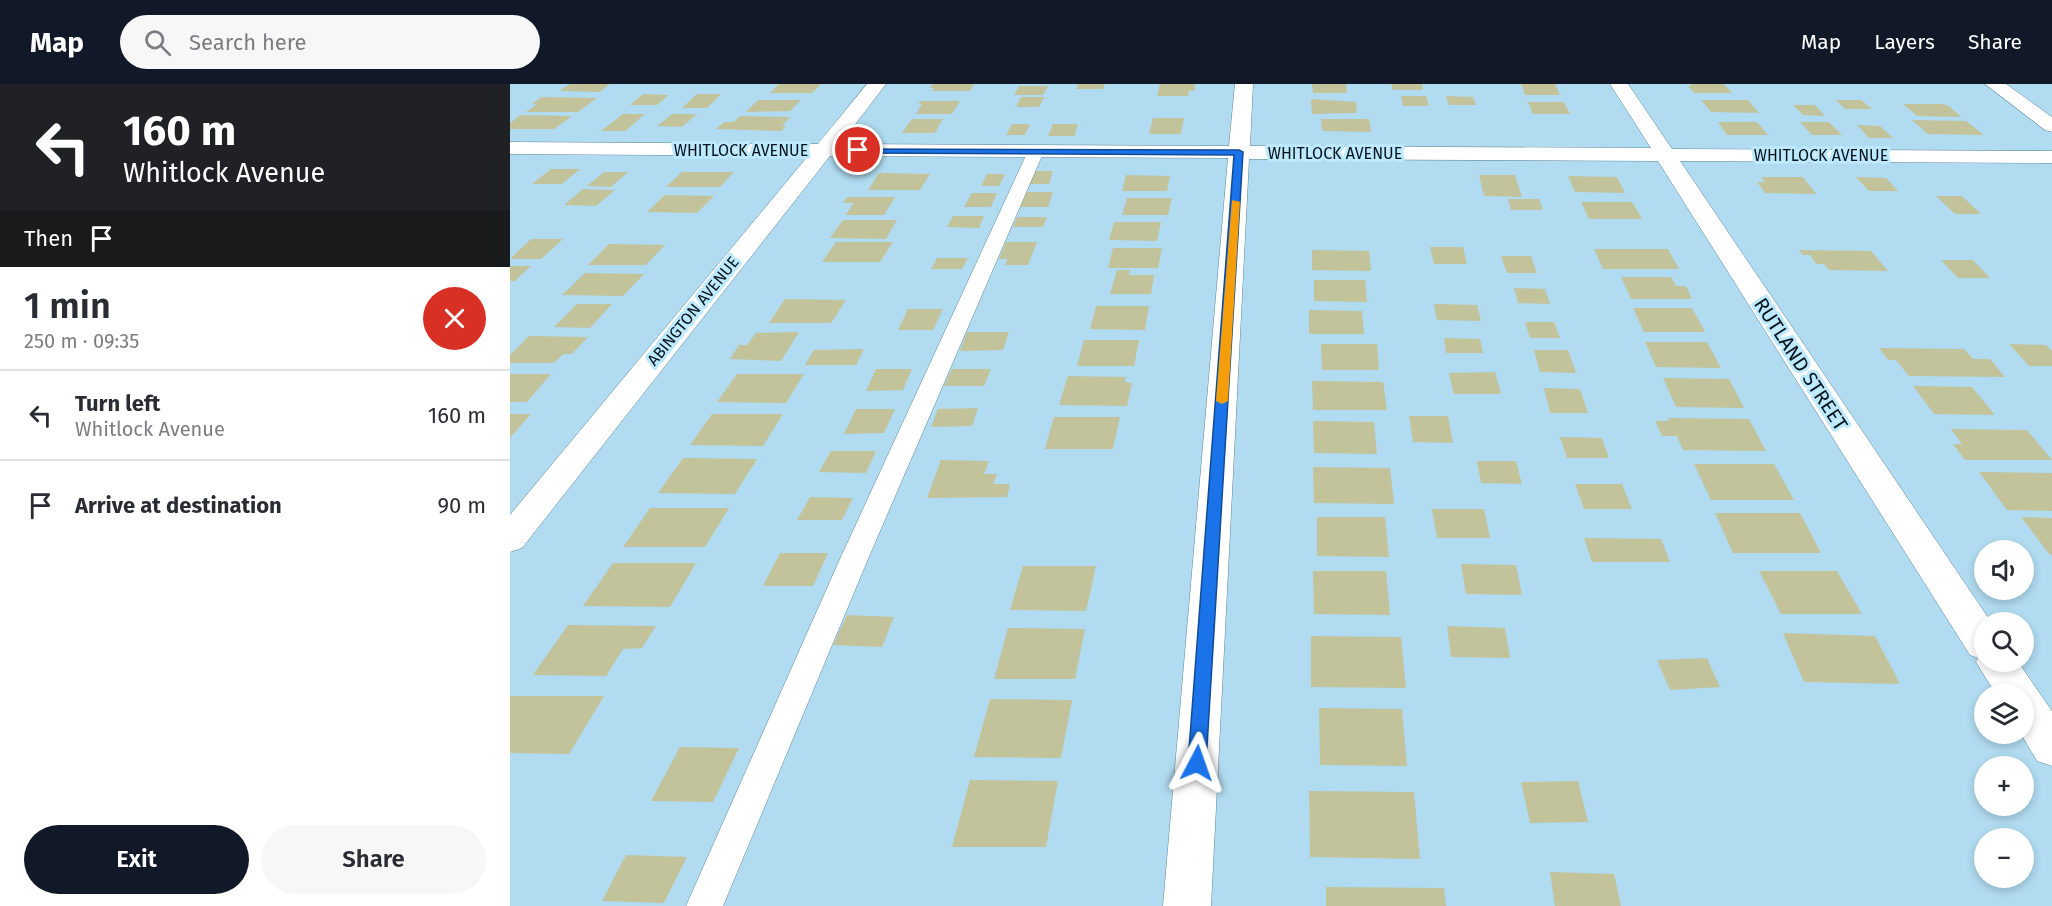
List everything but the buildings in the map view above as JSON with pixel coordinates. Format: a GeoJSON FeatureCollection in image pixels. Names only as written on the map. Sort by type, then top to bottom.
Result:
{"type":"FeatureCollection","features":[{"type":"Feature","properties":{"kind":"street","name":"ABINGTON AVENUE"},"geometry":{"type":"LineString","coordinates":[[510,539],[877,84]]}},
{"type":"Feature","properties":{"kind":"street"},"geometry":{"type":"LineString","coordinates":[[1187,906],[1244,84]]}},
{"type":"Feature","properties":{"kind":"street","name":"RUTLAND STREET"},"geometry":{"type":"LineString","coordinates":[[1619,84],[1974,629]]}},
{"type":"Feature","properties":{"kind":"street"},"geometry":{"type":"LineString","coordinates":[[1994,84],[2052,126]]}},
{"type":"Feature","properties":{"kind":"street","name":"WHITLOCK AVENUE"},"geometry":{"type":"LineString","coordinates":[[510,148],[2052,157]]}},
{"type":"Feature","properties":{"kind":"street"},"geometry":{"type":"LineString","coordinates":[[2034,719],[2052,747]]}},
{"type":"Feature","properties":{"kind":"lane"},"geometry":{"type":"LineString","coordinates":[[704,906],[854,559],[1036,151]]}},
{"type":"Feature","properties":{"kind":"slow traffic"},"geometry":{"type":"LineString","coordinates":[[1222,401],[1235,202]]}},
{"type":"Feature","properties":{"kind":"route"},"geometry":{"type":"LineString","coordinates":[[858,150],[1239,152],[1197,763]]}}]}
